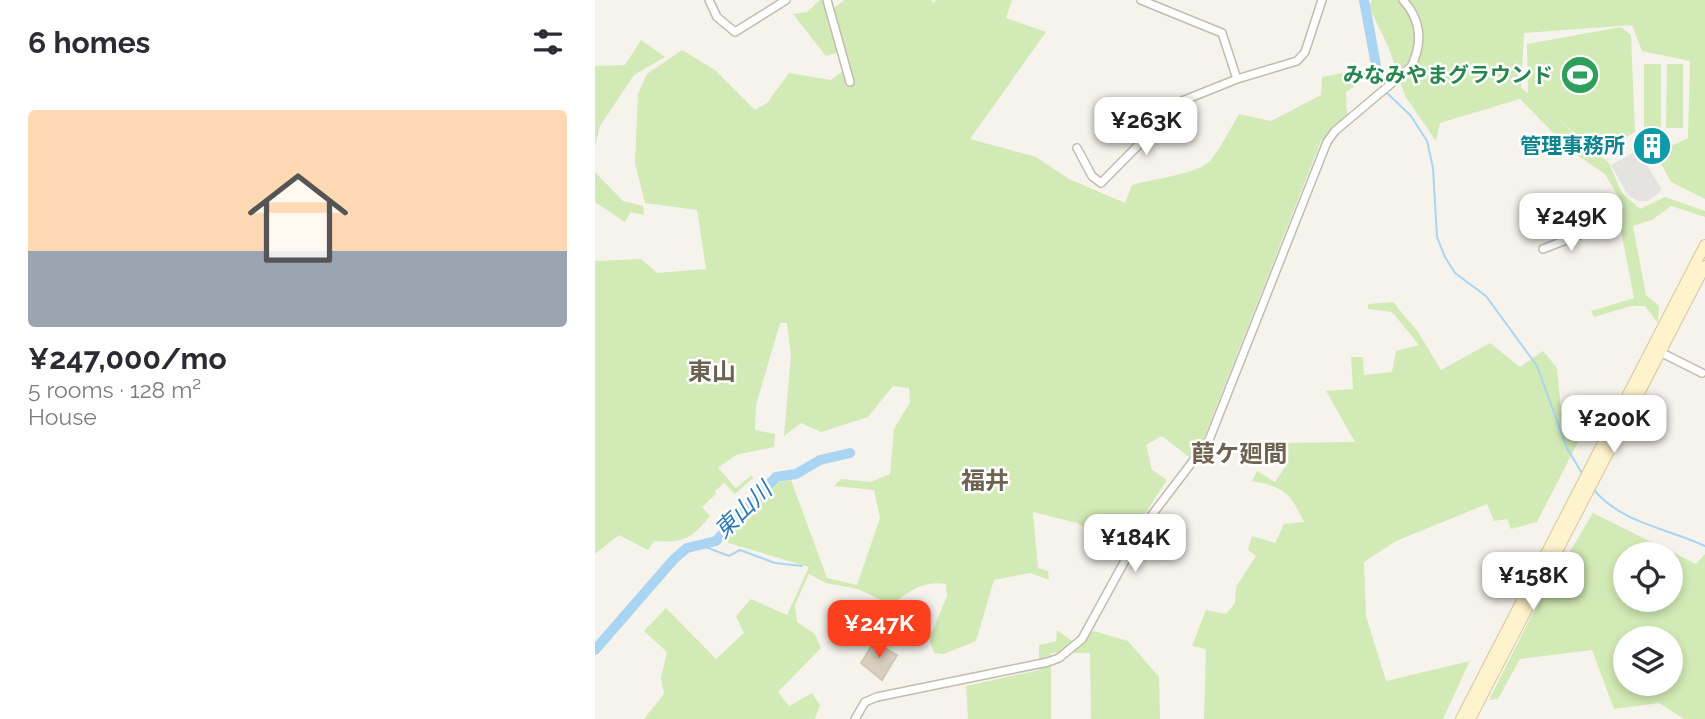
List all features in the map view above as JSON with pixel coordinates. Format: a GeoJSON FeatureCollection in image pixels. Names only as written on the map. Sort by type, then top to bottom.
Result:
{"type":"FeatureCollection","features":[{"type":"Feature","properties":{"kind":"main road"},"geometry":{"type":"LineString","coordinates":[[1656,350],[1705,245]]}},
{"type":"Feature","properties":{"kind":"main road"},"geometry":{"type":"LineString","coordinates":[[1470,719],[1625,407],[1705,266]]}},
{"type":"Feature","properties":{"kind":"main road"},"geometry":{"type":"LineString","coordinates":[[1461,719],[1583,493]]}},
{"type":"Feature","properties":{"kind":"street"},"geometry":{"type":"LineString","coordinates":[[709,0],[716,17],[735,32],[786,0]]}},
{"type":"Feature","properties":{"kind":"street"},"geometry":{"type":"LineString","coordinates":[[827,0],[850,82]]}},
{"type":"Feature","properties":{"kind":"street"},"geometry":{"type":"LineString","coordinates":[[1141,0],[1222,33],[1237,79]]}},
{"type":"Feature","properties":{"kind":"street"},"geometry":{"type":"LineString","coordinates":[[1077,149],[1092,176],[1101,183],[1182,101],[1237,79],[1297,61],[1305,52],[1322,0]]}},
{"type":"Feature","properties":{"kind":"street"},"geometry":{"type":"LineString","coordinates":[[855,719],[865,702],[877,697],[1048,662],[1059,658],[1082,639],[1145,524],[1209,440],[1327,142],[1335,131],[1395,84],[1412,67],[1418,52],[1419,33],[1415,13],[1403,0]]}},
{"type":"Feature","properties":{"kind":"street"},"geometry":{"type":"LineString","coordinates":[[1543,249],[1589,231]]}},
{"type":"Feature","properties":{"kind":"street"},"geometry":{"type":"LineString","coordinates":[[1656,350],[1702,373]]}},
{"type":"Feature","properties":{"kind":"green space"},"geometry":{"type":"Polygon","coordinates":[[[820,0],[825,0],[831,10],[845,0],[931,0],[934,3],[936,0],[1012,0],[1006,18],[1046,32],[970,139],[1036,157],[1069,179],[1125,203],[1132,185],[1204,166],[1222,144],[1239,114],[1271,121],[1321,95],[1322,77],[1363,69],[1367,78],[1346,92],[1347,117],[1321,141],[1204,438],[1189,457],[1162,436],[1146,445],[1152,470],[1167,480],[1122,549],[1077,523],[1033,512],[1038,568],[1048,571],[1049,580],[1030,573],[994,580],[976,641],[944,654],[934,653],[929,639],[947,596],[946,584],[923,585],[892,605],[858,589],[826,583],[809,574],[795,605],[797,622],[815,634],[821,648],[778,692],[789,706],[812,693],[820,705],[815,719],[644,719],[664,694],[661,678],[667,652],[644,631],[666,608],[716,659],[744,633],[736,616],[751,599],[787,615],[809,567],[722,541],[776,483],[791,480],[827,578],[857,585],[880,518],[874,490],[834,486],[841,479],[871,482],[890,474],[894,429],[910,402],[909,388],[893,386],[868,417],[821,432],[801,423],[784,436],[791,355],[787,323],[780,323],[756,405],[755,430],[775,434],[774,447],[736,455],[718,468],[736,488],[752,475],[753,478],[735,494],[724,483],[715,491],[716,494],[702,507],[710,516],[686,538],[654,541],[648,550],[619,535],[595,554],[595,261],[641,259],[657,273],[706,269],[697,210],[645,203],[635,163],[638,94],[647,74],[682,50],[715,70],[755,110],[767,103],[789,73],[831,80],[848,67],[842,51],[826,56],[793,14],[807,12],[820,0]]]}},
{"type":"Feature","properties":{"kind":"green space"},"geometry":{"type":"Polygon","coordinates":[[[1372,0],[1705,0],[1705,199],[1671,182],[1655,153],[1688,138],[1690,61],[1642,51],[1632,25],[1524,33],[1521,88],[1528,93],[1527,44],[1621,27],[1631,35],[1635,132],[1600,153],[1554,116],[1609,163],[1622,193],[1640,209],[1665,197],[1705,211],[1705,217],[1671,206],[1652,220],[1633,226],[1646,295],[1659,306],[1658,323],[1645,306],[1631,306],[1594,317],[1591,311],[1634,298],[1619,220],[1599,224],[1598,218],[1624,207],[1605,174],[1571,151],[1520,99],[1440,123],[1436,141],[1405,96],[1388,46],[1369,7],[1372,0]]]}},
{"type":"Feature","properties":{"kind":"green space"},"geometry":{"type":"Polygon","coordinates":[[[641,40],[665,57],[634,75],[600,126],[595,146],[595,66],[625,65],[641,40]]]}},
{"type":"Feature","properties":{"kind":"green space"},"geometry":{"type":"Polygon","coordinates":[[[1644,64],[1661,64],[1661,128],[1644,128],[1644,64]]]}},
{"type":"Feature","properties":{"kind":"green space"},"geometry":{"type":"Polygon","coordinates":[[[1667,64],[1683,64],[1683,128],[1666,128],[1667,64]]]}},
{"type":"Feature","properties":{"kind":"green space"},"geometry":{"type":"Polygon","coordinates":[[[595,172],[623,201],[643,206],[644,215],[631,212],[625,222],[595,202],[595,172]]]}},
{"type":"Feature","properties":{"kind":"green space"},"geometry":{"type":"Polygon","coordinates":[[[1393,302],[1418,332],[1441,370],[1490,343],[1520,367],[1543,351],[1557,368],[1562,421],[1578,442],[1537,522],[1511,529],[1507,519],[1494,521],[1487,504],[1396,541],[1364,562],[1366,616],[1386,681],[1470,661],[1443,719],[1204,719],[1206,649],[1192,646],[1206,610],[1226,614],[1235,603],[1236,587],[1256,556],[1248,550],[1252,536],[1275,543],[1284,524],[1304,522],[1285,493],[1272,486],[1252,481],[1257,471],[1275,482],[1288,463],[1283,443],[1355,442],[1326,391],[1353,389],[1351,357],[1363,357],[1364,375],[1392,372],[1396,351],[1419,345],[1392,312],[1368,309],[1368,304],[1393,302]]]}},
{"type":"Feature","properties":{"kind":"green space"},"geometry":{"type":"Polygon","coordinates":[[[1593,513],[1652,542],[1613,542],[1613,612],[1683,612],[1683,558],[1696,564],[1705,554],[1705,719],[1684,719],[1659,703],[1614,709],[1592,650],[1520,659],[1498,699],[1489,700],[1533,613],[1593,513]]]}},
{"type":"Feature","properties":{"kind":"green space"},"geometry":{"type":"Polygon","coordinates":[[[1057,630],[1072,641],[1094,631],[1128,641],[1159,677],[1160,719],[1091,719],[1090,653],[1051,653],[1051,719],[968,719],[966,686],[1039,670],[1039,645],[1056,641],[1057,630]]]}},
{"type":"Feature","properties":{"kind":"shaded area"},"geometry":{"type":"Polygon","coordinates":[[[1638,150],[1662,190],[1648,201],[1638,201],[1628,195],[1611,165],[1638,150]]]}},
{"type":"Feature","properties":{"kind":"building"},"geometry":{"type":"Polygon","coordinates":[[[874,642],[897,655],[882,680],[861,663],[874,642]]]}},
{"type":"Feature","properties":{"kind":"waterway"},"geometry":{"type":"LineString","coordinates":[[1364,0],[1376,65]]}},
{"type":"Feature","properties":{"kind":"waterway"},"geometry":{"type":"LineString","coordinates":[[1376,65],[1383,88]]}},
{"type":"Feature","properties":{"kind":"waterway"},"geometry":{"type":"LineString","coordinates":[[1386,92],[1411,116],[1427,141],[1433,168],[1437,237],[1445,257],[1455,273],[1486,296],[1537,366],[1567,448],[1583,475]]}},
{"type":"Feature","properties":{"kind":"waterway","name":"東山川"},"geometry":{"type":"LineString","coordinates":[[595,650],[674,559],[687,548],[716,541],[776,477],[796,474],[820,460],[850,453]]}},
{"type":"Feature","properties":{"kind":"waterway"},"geometry":{"type":"LineString","coordinates":[[1595,491],[1606,502],[1632,518],[1705,546]]}},
{"type":"Feature","properties":{"kind":"waterway"},"geometry":{"type":"LineString","coordinates":[[703,546],[729,556],[740,550],[775,563],[802,566]]}},
{"type":"Feature","properties":{"kind":"place","name":"みなみやまグラウンド"},"geometry":{"type":"Point","coordinates":[1580,75]}},
{"type":"Feature","properties":{"kind":"place","name":"管理事務所"},"geometry":{"type":"Point","coordinates":[1652,146]}},
{"type":"Feature","properties":{"kind":"district","name":"東山"},"geometry":{"type":"Point","coordinates":[712,372]}},
{"type":"Feature","properties":{"kind":"district","name":"葭ケ廻間"},"geometry":{"type":"Point","coordinates":[1239,454]}},
{"type":"Feature","properties":{"kind":"district","name":"福井"},"geometry":{"type":"Point","coordinates":[985,481]}}]}
